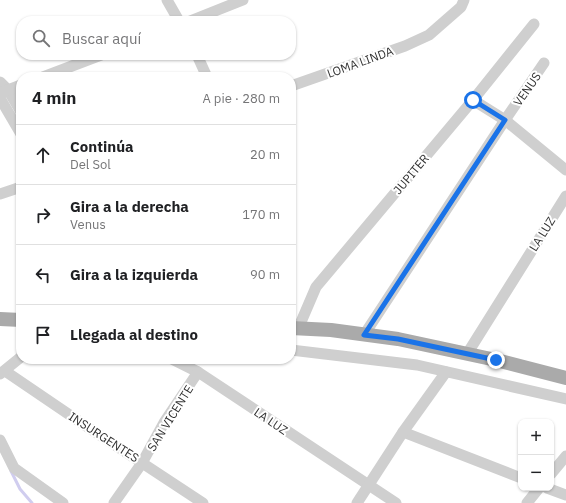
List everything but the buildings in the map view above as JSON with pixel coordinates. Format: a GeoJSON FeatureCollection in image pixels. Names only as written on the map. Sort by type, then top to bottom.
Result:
{"type":"FeatureCollection","features":[{"type":"Feature","properties":{"kind":"main road"},"geometry":{"type":"LineString","coordinates":[[0,319],[16,320]]}},
{"type":"Feature","properties":{"kind":"main road"},"geometry":{"type":"LineString","coordinates":[[296,328],[331,330],[398,339],[496,360],[566,378]]}},
{"type":"Feature","properties":{"kind":"street"},"geometry":{"type":"LineString","coordinates":[[167,0],[176,16]]}},
{"type":"Feature","properties":{"kind":"street"},"geometry":{"type":"LineString","coordinates":[[203,16],[244,0]]}},
{"type":"Feature","properties":{"kind":"street","name":"LOMA LINDA"},"geometry":{"type":"LineString","coordinates":[[296,84],[405,46],[429,35],[461,7],[464,0]]}},
{"type":"Feature","properties":{"kind":"street","name":"JUPITER"},"geometry":{"type":"LineString","coordinates":[[296,324],[316,287],[473,100],[534,24]]}},
{"type":"Feature","properties":{"kind":"street"},"geometry":{"type":"LineString","coordinates":[[56,72],[88,60]]}},
{"type":"Feature","properties":{"kind":"street"},"geometry":{"type":"LineString","coordinates":[[199,60],[205,72]]}},
{"type":"Feature","properties":{"kind":"street","name":"VENUS"},"geometry":{"type":"LineString","coordinates":[[364,335],[544,63]]}},
{"type":"Feature","properties":{"kind":"street"},"geometry":{"type":"LineString","coordinates":[[0,82],[3,94],[16,123]]}},
{"type":"Feature","properties":{"kind":"street"},"geometry":{"type":"LineString","coordinates":[[3,94],[16,88]]}},
{"type":"Feature","properties":{"kind":"street"},"geometry":{"type":"LineString","coordinates":[[3,94],[16,107]]}},
{"type":"Feature","properties":{"kind":"street"},"geometry":{"type":"LineString","coordinates":[[473,100],[505,120],[566,170]]}},
{"type":"Feature","properties":{"kind":"street"},"geometry":{"type":"LineString","coordinates":[[0,194],[16,189]]}},
{"type":"Feature","properties":{"kind":"street","name":"LA LUZ"},"geometry":{"type":"LineString","coordinates":[[467,354],[566,196]]}},
{"type":"Feature","properties":{"kind":"street"},"geometry":{"type":"LineString","coordinates":[[296,351],[417,365],[566,399]]}},
{"type":"Feature","properties":{"kind":"street"},"geometry":{"type":"LineString","coordinates":[[2,372],[16,361]]}},
{"type":"Feature","properties":{"kind":"street","name":"LA LUZ"},"geometry":{"type":"LineString","coordinates":[[182,364],[198,372],[396,503]]}},
{"type":"Feature","properties":{"kind":"street","name":"INSURGENTES"},"geometry":{"type":"LineString","coordinates":[[2,372],[203,503]]}},
{"type":"Feature","properties":{"kind":"street","name":"SAN VICENTE"},"geometry":{"type":"LineString","coordinates":[[114,503],[142,463],[165,421],[198,372]]}},
{"type":"Feature","properties":{"kind":"street"},"geometry":{"type":"LineString","coordinates":[[357,503],[403,432],[446,372]]}},
{"type":"Feature","properties":{"kind":"street"},"geometry":{"type":"LineString","coordinates":[[403,432],[518,477]]}},
{"type":"Feature","properties":{"kind":"street"},"geometry":{"type":"LineString","coordinates":[[0,440],[14,468],[63,503]]}},
{"type":"Feature","properties":{"kind":"street"},"geometry":{"type":"LineString","coordinates":[[554,470],[566,456]]}},
{"type":"Feature","properties":{"kind":"street"},"geometry":{"type":"LineString","coordinates":[[527,503],[537,491]]}},
{"type":"Feature","properties":{"kind":"street"},"geometry":{"type":"LineString","coordinates":[[554,491],[566,495]]}},
{"type":"Feature","properties":{"kind":"waterway"},"geometry":{"type":"LineString","coordinates":[[11,471],[20,489],[32,503]]}},
{"type":"Feature","properties":{"kind":"route"},"geometry":{"type":"LineString","coordinates":[[473,100],[505,120],[364,335],[398,339],[496,360]]}}]}
